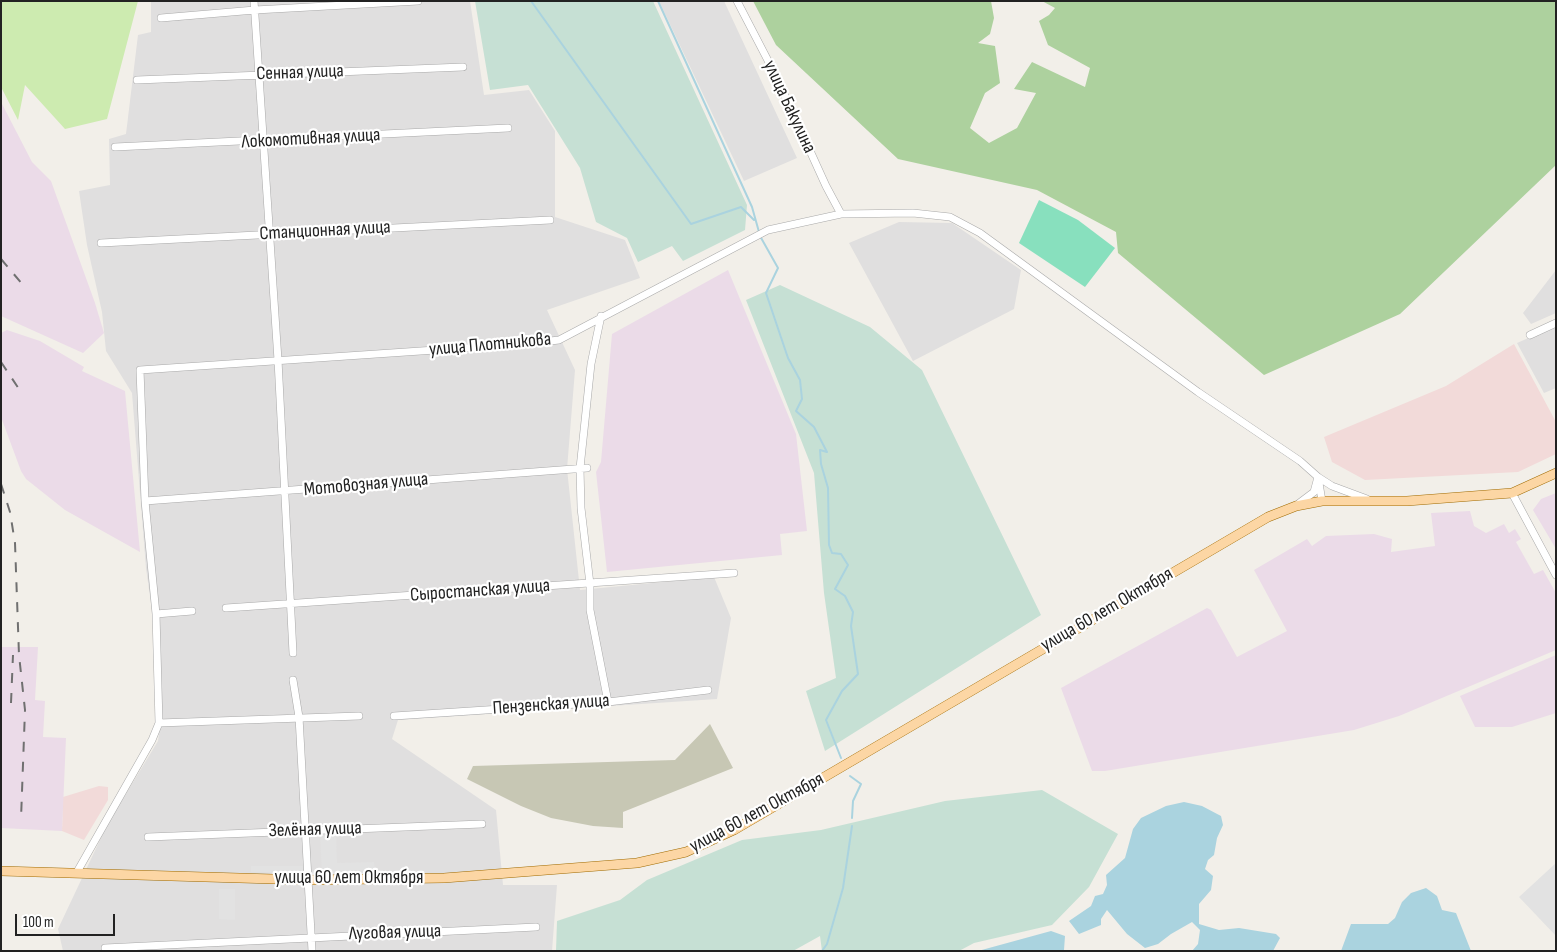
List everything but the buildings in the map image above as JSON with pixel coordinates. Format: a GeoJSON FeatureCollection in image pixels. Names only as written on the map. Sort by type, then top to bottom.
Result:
{"type":"FeatureCollection","features":[{"type":"Feature","properties":{"kind":"main road","name":"улица 60 лет Октября"},"geometry":{"type":"LineString","coordinates":[[1,871],[308,880],[463,876],[637,863],[686,852],[734,830],[1268,517],[1296,506],[1322,502],[1512,493],[1556,473]]}},
{"type":"Feature","properties":{"kind":"street"},"geometry":{"type":"LineString","coordinates":[[254,1],[278,360],[293,653]]}},
{"type":"Feature","properties":{"kind":"street"},"geometry":{"type":"LineString","coordinates":[[161,18],[255,10],[418,1]]}},
{"type":"Feature","properties":{"kind":"street","name":"улица Бакулина"},"geometry":{"type":"LineString","coordinates":[[736,1],[776,76],[826,186],[842,214]]}},
{"type":"Feature","properties":{"kind":"street","name":"Сенная улица"},"geometry":{"type":"LineString","coordinates":[[137,80],[463,66]]}},
{"type":"Feature","properties":{"kind":"street","name":"Локомотивная улица"},"geometry":{"type":"LineString","coordinates":[[115,147],[263,142],[508,128]]}},
{"type":"Feature","properties":{"kind":"street"},"geometry":{"type":"LineString","coordinates":[[842,214],[913,213],[950,218],[980,233],[1198,392],[1300,461],[1318,477],[1332,486],[1371,501]]}},
{"type":"Feature","properties":{"kind":"street","name":"улица Плотникова"},"geometry":{"type":"LineString","coordinates":[[145,501],[140,370],[559,340],[601,316],[768,230],[842,214]]}},
{"type":"Feature","properties":{"kind":"street","name":"Станционная улица"},"geometry":{"type":"LineString","coordinates":[[101,243],[550,220]]}},
{"type":"Feature","properties":{"kind":"street"},"geometry":{"type":"LineString","coordinates":[[601,316],[591,364],[581,508],[590,584],[590,610],[608,702]]}},
{"type":"Feature","properties":{"kind":"street"},"geometry":{"type":"LineString","coordinates":[[1530,335],[1556,323]]}},
{"type":"Feature","properties":{"kind":"street","name":"Мотовозная улица"},"geometry":{"type":"LineString","coordinates":[[145,501],[583,468]]}},
{"type":"Feature","properties":{"kind":"street"},"geometry":{"type":"LineString","coordinates":[[1318,477],[1322,502]]}},
{"type":"Feature","properties":{"kind":"street"},"geometry":{"type":"LineString","coordinates":[[1296,506],[1314,492],[1318,477]]}},
{"type":"Feature","properties":{"kind":"street"},"geometry":{"type":"LineString","coordinates":[[1512,493],[1556,575]]}},
{"type":"Feature","properties":{"kind":"street"},"geometry":{"type":"LineString","coordinates":[[77,872],[152,740],[159,723],[156,614],[145,501]]}},
{"type":"Feature","properties":{"kind":"street","name":"Сыростанская улица"},"geometry":{"type":"LineString","coordinates":[[226,608],[734,573]]}},
{"type":"Feature","properties":{"kind":"street"},"geometry":{"type":"LineString","coordinates":[[156,614],[192,611]]}},
{"type":"Feature","properties":{"kind":"street"},"geometry":{"type":"LineString","coordinates":[[293,680],[298,717],[312,951]]}},
{"type":"Feature","properties":{"kind":"street","name":"Пензенская улица"},"geometry":{"type":"LineString","coordinates":[[394,716],[608,702],[708,690]]}},
{"type":"Feature","properties":{"kind":"street"},"geometry":{"type":"LineString","coordinates":[[159,723],[359,716]]}},
{"type":"Feature","properties":{"kind":"street","name":"Зелёная улица"},"geometry":{"type":"LineString","coordinates":[[148,836],[482,824]]}},
{"type":"Feature","properties":{"kind":"street","name":"Луговая улица"},"geometry":{"type":"LineString","coordinates":[[105,948],[311,936],[536,927]]}},
{"type":"Feature","properties":{"kind":"shaded area"},"geometry":{"type":"Polygon","coordinates":[[[151,1],[470,1],[484,95],[529,90],[555,131],[555,217],[625,240],[640,278],[547,310],[575,370],[567,469],[580,590],[714,577],[731,618],[717,699],[398,720],[392,739],[496,810],[503,885],[557,885],[552,951],[63,951],[58,929],[107,825],[158,741],[161,720],[159,660],[146,568],[132,393],[106,351],[102,312],[87,245],[79,191],[110,185],[109,139],[126,134],[138,35],[151,32],[151,1]]]}},
{"type":"Feature","properties":{"kind":"shaded area"},"geometry":{"type":"Polygon","coordinates":[[[475,1],[653,1],[747,205],[745,230],[683,261],[672,246],[638,262],[627,238],[596,222],[580,168],[528,85],[490,90],[475,1]]]}},
{"type":"Feature","properties":{"kind":"shaded area"},"geometry":{"type":"Polygon","coordinates":[[[659,1],[724,1],[797,158],[744,181],[659,1]]]}},
{"type":"Feature","properties":{"kind":"shaded area"},"geometry":{"type":"Polygon","coordinates":[[[1,102],[32,162],[51,181],[95,303],[104,333],[83,353],[1,316],[1,102]]]}},
{"type":"Feature","properties":{"kind":"shaded area"},"geometry":{"type":"Polygon","coordinates":[[[899,222],[952,223],[1021,270],[1014,309],[913,361],[849,243],[899,222]]]}},
{"type":"Feature","properties":{"kind":"shaded area"},"geometry":{"type":"Polygon","coordinates":[[[728,270],[796,434],[807,531],[780,534],[782,555],[607,572],[596,472],[601,462],[612,334],[728,270]]]}},
{"type":"Feature","properties":{"kind":"shaded area"},"geometry":{"type":"Polygon","coordinates":[[[1556,270],[1556,313],[1531,324],[1523,313],[1556,270]]]}},
{"type":"Feature","properties":{"kind":"shaded area"},"geometry":{"type":"Polygon","coordinates":[[[780,285],[870,327],[922,370],[1041,615],[825,751],[806,691],[836,678],[824,593],[814,473],[746,300],[780,285]]]}},
{"type":"Feature","properties":{"kind":"shaded area"},"geometry":{"type":"Polygon","coordinates":[[[1556,326],[1556,388],[1544,393],[1517,343],[1556,326]]]}},
{"type":"Feature","properties":{"kind":"shaded area"},"geometry":{"type":"Polygon","coordinates":[[[7,330],[40,341],[84,367],[82,371],[125,391],[140,552],[65,510],[26,479],[21,471],[1,417],[1,333],[7,330]]]}},
{"type":"Feature","properties":{"kind":"shaded area"},"geometry":{"type":"Polygon","coordinates":[[[1514,344],[1556,422],[1556,454],[1518,472],[1365,480],[1332,462],[1324,437],[1446,386],[1514,344]]]}},
{"type":"Feature","properties":{"kind":"shaded area"},"geometry":{"type":"Polygon","coordinates":[[[1556,493],[1556,549],[1533,510],[1541,499],[1556,493]]]}},
{"type":"Feature","properties":{"kind":"shaded area"},"geometry":{"type":"Polygon","coordinates":[[[1470,511],[1474,526],[1486,533],[1504,524],[1509,533],[1515,529],[1521,539],[1516,542],[1534,574],[1543,570],[1556,593],[1556,650],[1399,716],[1354,730],[1105,771],[1092,771],[1061,688],[1207,608],[1211,610],[1237,657],[1287,631],[1254,570],[1307,539],[1312,546],[1326,536],[1374,534],[1392,539],[1391,552],[1435,546],[1431,513],[1470,511]]]}},
{"type":"Feature","properties":{"kind":"shaded area"},"geometry":{"type":"Polygon","coordinates":[[[1,647],[38,647],[35,700],[45,701],[43,737],[66,738],[62,831],[1,828],[1,647]]]}},
{"type":"Feature","properties":{"kind":"shaded area"},"geometry":{"type":"Polygon","coordinates":[[[1556,655],[1556,713],[1512,727],[1475,727],[1460,696],[1556,655]]]}},
{"type":"Feature","properties":{"kind":"shaded area"},"geometry":{"type":"Polygon","coordinates":[[[710,724],[733,768],[623,812],[623,828],[593,826],[551,818],[521,806],[467,779],[473,766],[675,760],[710,724]]]}},
{"type":"Feature","properties":{"kind":"shaded area"},"geometry":{"type":"Polygon","coordinates":[[[99,786],[108,787],[108,800],[84,840],[62,831],[63,797],[99,786]]]}},
{"type":"Feature","properties":{"kind":"shaded area"},"geometry":{"type":"Polygon","coordinates":[[[1042,790],[1118,834],[1089,887],[1052,925],[974,943],[959,951],[822,951],[820,936],[793,951],[556,951],[557,921],[620,900],[647,880],[742,840],[821,830],[945,801],[1042,790]]]}},
{"type":"Feature","properties":{"kind":"shaded area"},"geometry":{"type":"Polygon","coordinates":[[[320,834],[336,834],[337,863],[374,862],[375,872],[322,874],[320,834]]]}},
{"type":"Feature","properties":{"kind":"shaded area"},"geometry":{"type":"Polygon","coordinates":[[[1556,863],[1556,936],[1519,897],[1556,863]]]}},
{"type":"Feature","properties":{"kind":"shaded area"},"geometry":{"type":"Polygon","coordinates":[[[251,866],[303,866],[303,872],[251,872],[251,866]]]}},
{"type":"Feature","properties":{"kind":"shaded area"},"geometry":{"type":"Polygon","coordinates":[[[219,889],[235,889],[235,920],[219,919],[219,889]]]}},
{"type":"Feature","properties":{"kind":"green space"},"geometry":{"type":"Polygon","coordinates":[[[1,1],[138,1],[107,119],[65,129],[25,85],[18,120],[1,87],[1,1]]]}},
{"type":"Feature","properties":{"kind":"green space"},"geometry":{"type":"Polygon","coordinates":[[[753,1],[991,1],[994,18],[990,34],[978,43],[995,46],[1000,83],[985,93],[970,128],[989,143],[1017,128],[1036,93],[1014,89],[1032,62],[1085,87],[1090,68],[1048,45],[1039,21],[1049,15],[1055,8],[1042,1],[1556,1],[1556,165],[1400,314],[1264,375],[1118,253],[1116,232],[1037,190],[898,159],[776,45],[753,1]]]}},
{"type":"Feature","properties":{"kind":"green space"},"geometry":{"type":"Polygon","coordinates":[[[1039,200],[1078,220],[1115,248],[1085,287],[1019,243],[1039,200]]]}},
{"type":"Feature","properties":{"kind":"water"},"geometry":{"type":"Polygon","coordinates":[[[1184,802],[1202,806],[1221,816],[1223,825],[1217,838],[1214,855],[1208,860],[1205,869],[1213,876],[1211,890],[1199,904],[1199,924],[1219,930],[1239,928],[1276,934],[1280,938],[1273,951],[1192,951],[1198,944],[1200,930],[1192,922],[1158,944],[1145,948],[1127,934],[1107,910],[1101,919],[1101,925],[1079,934],[1069,921],[1091,906],[1095,896],[1103,894],[1107,885],[1106,875],[1125,858],[1133,829],[1141,818],[1166,806],[1184,802]]]}},
{"type":"Feature","properties":{"kind":"water"},"geometry":{"type":"Polygon","coordinates":[[[1426,888],[1437,896],[1442,910],[1456,913],[1471,951],[1341,951],[1351,924],[1388,924],[1395,918],[1402,902],[1411,893],[1426,888]]]}},
{"type":"Feature","properties":{"kind":"water"},"geometry":{"type":"Polygon","coordinates":[[[1051,931],[1065,936],[1064,950],[978,951],[1051,931]]]}},
{"type":"Feature","properties":{"kind":"waterway"},"geometry":{"type":"LineString","coordinates":[[531,1],[691,224],[741,207],[754,220]]}},
{"type":"Feature","properties":{"kind":"waterway"},"geometry":{"type":"LineString","coordinates":[[658,1],[752,207],[759,232]]}},
{"type":"Feature","properties":{"kind":"waterway"},"geometry":{"type":"LineString","coordinates":[[760,236],[778,268],[766,293],[788,358],[800,380],[802,399],[796,411],[814,427],[827,452],[820,450],[821,464],[828,488],[829,545],[832,553],[841,554],[848,565],[835,589],[845,596],[853,612],[851,626],[858,674],[842,691],[826,720],[841,758]]}},
{"type":"Feature","properties":{"kind":"waterway"},"geometry":{"type":"LineString","coordinates":[[850,776],[861,784],[853,801],[852,818]]}},
{"type":"Feature","properties":{"kind":"waterway"},"geometry":{"type":"LineString","coordinates":[[822,951],[827,944],[843,888],[852,826]]}},
{"type":"Feature","properties":{"kind":"railway"},"geometry":{"type":"LineString","coordinates":[[1,259],[23,285]]}},
{"type":"Feature","properties":{"kind":"railway"},"geometry":{"type":"LineString","coordinates":[[1,362],[19,389]]}},
{"type":"Feature","properties":{"kind":"railway"},"geometry":{"type":"LineString","coordinates":[[1,484],[10,512],[15,543],[19,655],[25,710],[21,819]]}},
{"type":"Feature","properties":{"kind":"railway"},"geometry":{"type":"LineString","coordinates":[[11,703],[13,655]]}}]}
